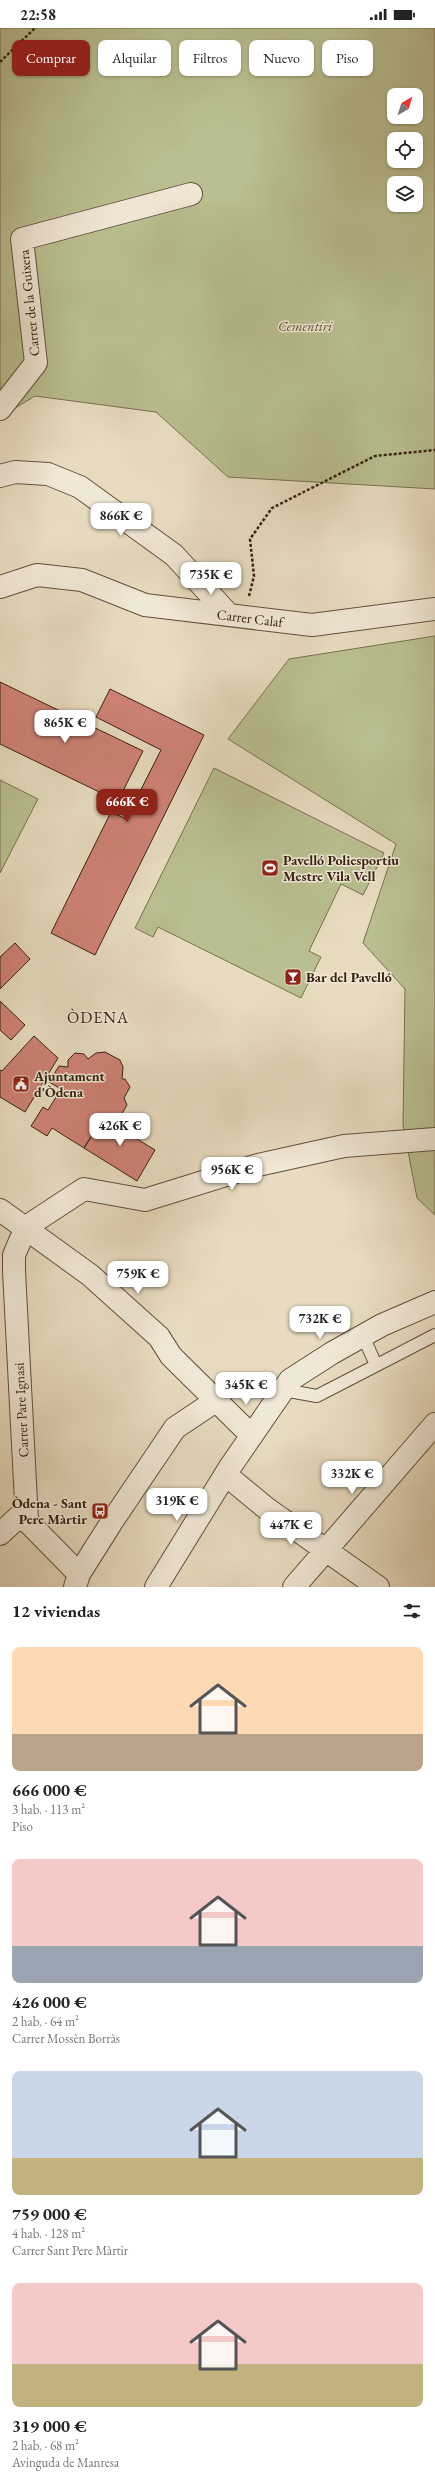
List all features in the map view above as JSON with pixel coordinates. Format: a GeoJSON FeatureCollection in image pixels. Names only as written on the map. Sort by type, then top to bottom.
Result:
{"type":"FeatureCollection","features":[{"type":"Feature","properties":{"kind":"street","name":"Carrer de la Guixera"},"geometry":{"type":"LineString","coordinates":[[0,409],[36,363],[22,239],[191,194]]}},
{"type":"Feature","properties":{"kind":"street"},"geometry":{"type":"LineString","coordinates":[[0,476],[15,472],[48,474],[80,487],[174,555],[236,616]]}},
{"type":"Feature","properties":{"kind":"street","name":"Carrer Calaf"},"geometry":{"type":"LineString","coordinates":[[0,587],[37,575],[82,580],[145,605],[312,625],[435,609]]}},
{"type":"Feature","properties":{"kind":"street"},"geometry":{"type":"LineString","coordinates":[[26,1227],[84,1188],[145,1200],[258,1165],[344,1146],[435,1139]]}},
{"type":"Feature","properties":{"kind":"street"},"geometry":{"type":"LineString","coordinates":[[0,1210],[26,1227],[90,1275],[159,1337],[171,1356],[218,1400],[251,1435]]}},
{"type":"Feature","properties":{"kind":"street","name":"Carrer Pare Ignasi"},"geometry":{"type":"LineString","coordinates":[[26,1227],[14,1255],[7,1264],[27,1521],[77,1581]]}},
{"type":"Feature","properties":{"kind":"street"},"geometry":{"type":"LineString","coordinates":[[156,1587],[251,1435],[290,1380],[363,1336],[435,1302]]}},
{"type":"Feature","properties":{"kind":"street"},"geometry":{"type":"LineString","coordinates":[[77,1581],[117,1513],[175,1428],[218,1400]]}},
{"type":"Feature","properties":{"kind":"street"},"geometry":{"type":"LineString","coordinates":[[294,1587],[435,1424]]}},
{"type":"Feature","properties":{"kind":"street"},"geometry":{"type":"LineString","coordinates":[[226,1475],[266,1508],[378,1587]]}},
{"type":"Feature","properties":{"kind":"street"},"geometry":{"type":"LineString","coordinates":[[0,1534],[26,1510]]}},
{"type":"Feature","properties":{"kind":"lane"},"geometry":{"type":"LineString","coordinates":[[283,1390],[317,1396],[435,1335]]}},
{"type":"Feature","properties":{"kind":"lane"},"geometry":{"type":"LineString","coordinates":[[363,1336],[376,1365]]}},
{"type":"Feature","properties":{"kind":"path"},"geometry":{"type":"LineString","coordinates":[[0,62],[35,28]]}},
{"type":"Feature","properties":{"kind":"path"},"geometry":{"type":"LineString","coordinates":[[236,616],[254,576],[250,539],[272,508],[375,456],[435,450]]}},
{"type":"Feature","properties":{"kind":"green space","name":"Cementiri"},"geometry":{"type":"Polygon","coordinates":[[[0,28],[435,28],[435,489],[228,477],[156,412],[35,396],[0,417],[0,28]]]}},
{"type":"Feature","properties":{"kind":"green space"},"geometry":{"type":"Polygon","coordinates":[[[435,636],[435,1215],[417,1198],[403,1125],[405,989],[363,943],[396,844],[228,739],[289,659],[435,636]]]}},
{"type":"Feature","properties":{"kind":"green space","name":"Pavelló Poliesportiu Mestre Vila Vell"},"geometry":{"type":"Polygon","coordinates":[[[214,768],[384,853],[363,895],[341,884],[309,951],[321,957],[301,998],[158,927],[153,937],[135,928],[214,768]]]}},
{"type":"Feature","properties":{"kind":"green space"},"geometry":{"type":"Polygon","coordinates":[[[0,780],[38,799],[0,873],[0,780]]]}},
{"type":"Feature","properties":{"kind":"building"},"geometry":{"type":"Polygon","coordinates":[[[0,682],[143,751],[118,801],[0,744],[0,682]]]}},
{"type":"Feature","properties":{"kind":"building"},"geometry":{"type":"Polygon","coordinates":[[[110,689],[204,735],[95,955],[51,933],[111,812],[126,819],[161,750],[96,717],[110,689]]]}},
{"type":"Feature","properties":{"kind":"building"},"geometry":{"type":"Polygon","coordinates":[[[15,943],[30,959],[0,989],[0,957],[15,943]]]}},
{"type":"Feature","properties":{"kind":"building"},"geometry":{"type":"Polygon","coordinates":[[[0,1001],[25,1025],[11,1040],[0,1030],[0,1001]]]}},
{"type":"Feature","properties":{"kind":"building","name":"Ajuntament d'Òdena"},"geometry":{"type":"Polygon","coordinates":[[[34,1036],[58,1058],[25,1112],[0,1097],[0,1070],[2,1071],[34,1036]]]}},
{"type":"Feature","properties":{"kind":"building"},"geometry":{"type":"Polygon","coordinates":[[[105,1052],[120,1060],[123,1067],[122,1079],[125,1079],[130,1087],[124,1098],[127,1105],[117,1122],[105,1114],[84,1148],[52,1128],[47,1136],[31,1126],[43,1107],[48,1110],[61,1089],[49,1082],[59,1066],[68,1067],[68,1060],[75,1053],[84,1054],[88,1059],[96,1053],[105,1052]]]}},
{"type":"Feature","properties":{"kind":"building"},"geometry":{"type":"Polygon","coordinates":[[[105,1114],[117,1122],[119,1119],[136,1129],[132,1136],[155,1150],[137,1181],[84,1148],[105,1114]]]}},
{"type":"Feature","properties":{"kind":"place","name":"Pavelló Poliesportiu Mestre Vila Vell"},"geometry":{"type":"Point","coordinates":[270,868]}},
{"type":"Feature","properties":{"kind":"place","name":"Bar del Pavelló"},"geometry":{"type":"Point","coordinates":[293,977]}},
{"type":"Feature","properties":{"kind":"place","name":"Ajuntament d'Òdena"},"geometry":{"type":"Point","coordinates":[21,1084]}},
{"type":"Feature","properties":{"kind":"place","name":"Òdena - Sant Pere Màrtir"},"geometry":{"type":"Point","coordinates":[100,1511]}},
{"type":"Feature","properties":{"kind":"district","name":"ÒDENA"},"geometry":{"type":"Point","coordinates":[98,1017]}}]}
